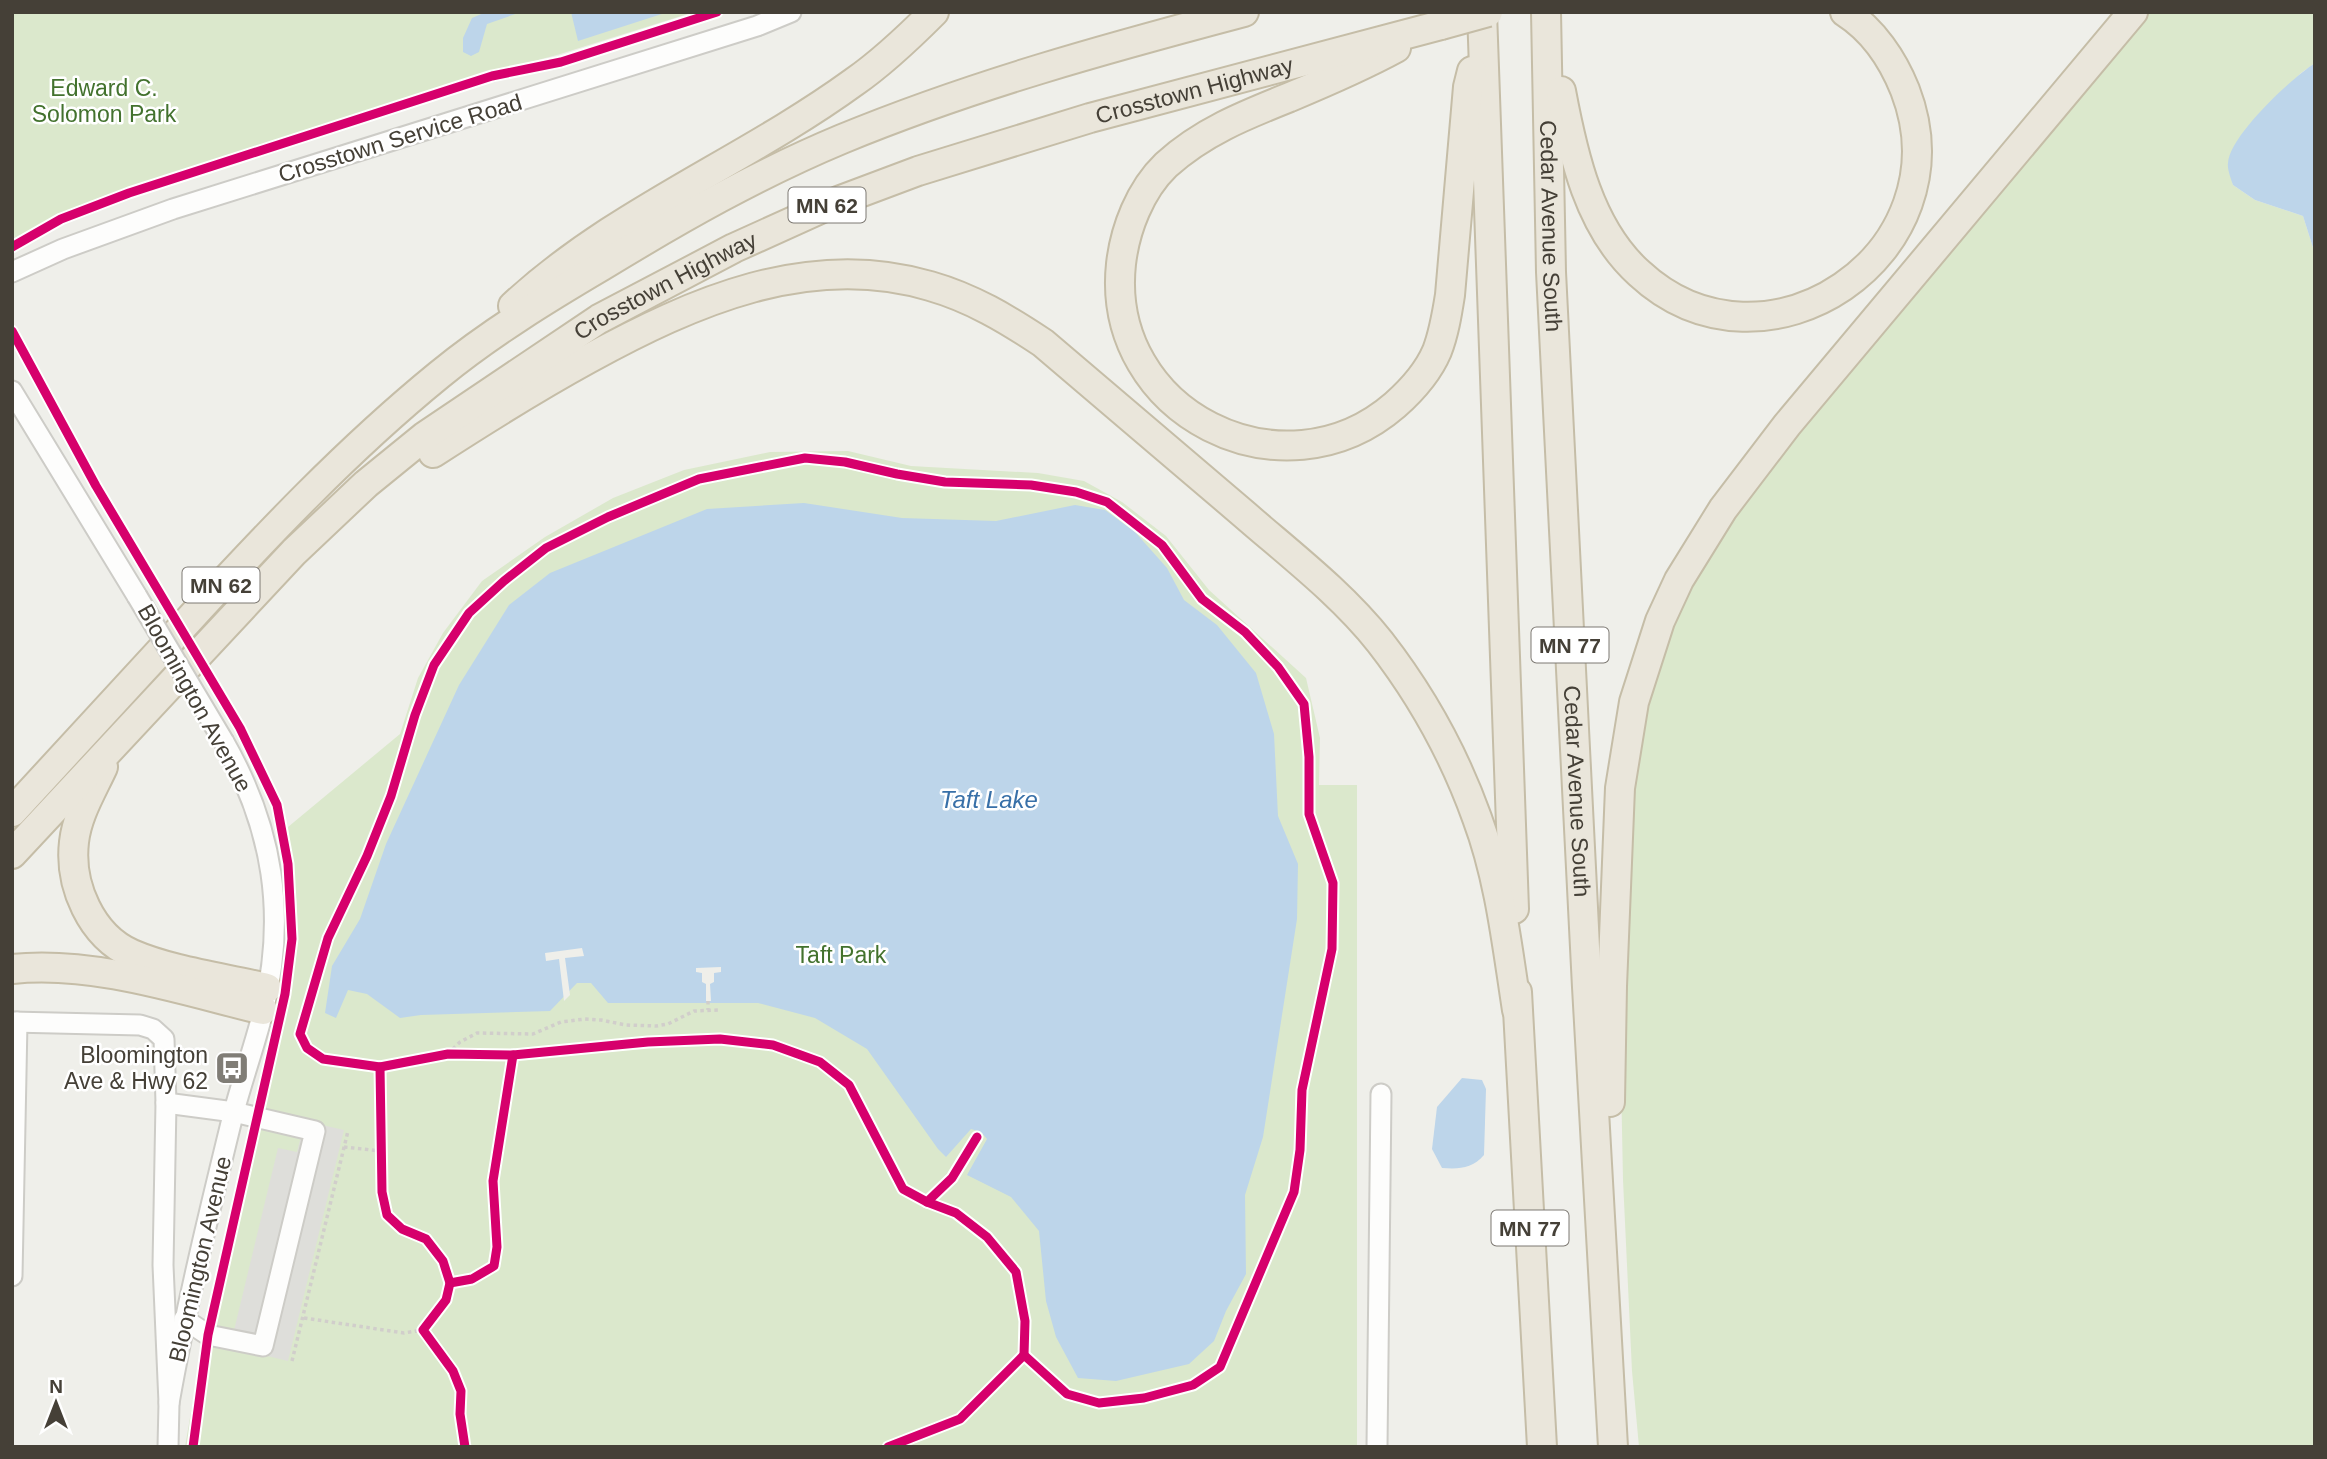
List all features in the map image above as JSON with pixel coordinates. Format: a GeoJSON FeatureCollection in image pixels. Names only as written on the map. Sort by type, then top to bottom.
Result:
{"type":"FeatureCollection","features":[{"type":"Feature","properties":{"kind":"highway"},"geometry":{"type":"LineString","coordinates":[[443,372],[537,283],[575,255],[806,115],[855,82],[934,12]]}},
{"type":"Feature","properties":{"kind":"highway","name":"Crosstown Highway"},"geometry":{"type":"LineString","coordinates":[[12,812],[329,471],[443,372],[521,317],[637,244],[749,183],[817,150],[978,88],[1103,49],[1244,12]]}},
{"type":"Feature","properties":{"kind":"highway"},"geometry":{"type":"LineString","coordinates":[[1546,18],[1579,169],[1605,230],[1639,273],[1664,292],[1690,306],[1719,313],[1750,316],[1782,313],[1815,303],[1841,289],[1868,267],[1888,244],[1902,221],[1912,194],[1917,163],[1916,131],[1911,105],[1886,52],[1868,31],[1845,12]]}},
{"type":"Feature","properties":{"kind":"highway"},"geometry":{"type":"LineString","coordinates":[[1604,1266],[1620,788],[1634,702],[1660,621],[1702,540],[1754,467],[2133,12]]}},
{"type":"Feature","properties":{"kind":"highway","name":"Cedar Avenue South"},"geometry":{"type":"LineString","coordinates":[[1546,18],[1551,272],[1587,987],[1616,1447]]}},
{"type":"Feature","properties":{"kind":"highway"},"geometry":{"type":"LineString","coordinates":[[1441,25],[1355,70],[1225,124],[1190,145],[1164,168],[1146,191],[1130,222],[1122,248],[1119,277],[1121,303],[1141,362],[1155,383],[1174,404],[1202,424],[1234,439],[1264,445],[1328,441],[1356,431],[1383,415],[1407,394],[1423,375],[1436,352],[1450,295],[1468,87],[1484,19]]}},
{"type":"Feature","properties":{"kind":"highway","name":"Crosstown Highway"},"geometry":{"type":"LineString","coordinates":[[12,854],[294,552],[366,484],[425,436],[599,319],[734,247],[838,201],[988,148],[1090,118],[1441,25],[1484,19]]}},
{"type":"Feature","properties":{"kind":"highway","name":"MN 77"},"geometry":{"type":"LineString","coordinates":[[1484,19],[1517,1010],[1542,1447]]}},
{"type":"Feature","properties":{"kind":"highway"},"geometry":{"type":"LineString","coordinates":[[294,552],[415,464],[533,389],[641,331],[723,295],[795,277],[836,275],[882,276],[928,285],[970,300],[1006,318],[1043,343],[1266,533],[1341,600],[1378,640],[1432,717],[1457,766],[1478,820],[1499,902],[1517,1010]]}},
{"type":"Feature","properties":{"kind":"highway"},"geometry":{"type":"LineString","coordinates":[[116,740],[80,818],[74,841],[78,889],[86,909],[99,929],[130,953],[265,999]]}},
{"type":"Feature","properties":{"kind":"highway"},"geometry":{"type":"LineString","coordinates":[[12,969],[54,967],[89,971],[265,999]]}},
{"type":"Feature","properties":{"kind":"street","name":"Crosstown Service Road"},"geometry":{"type":"LineString","coordinates":[[12,272],[63,249],[173,209],[744,30],[791,12]]}},
{"type":"Feature","properties":{"kind":"street","name":"Bloomington Avenue"},"geometry":{"type":"LineString","coordinates":[[12,391],[242,773],[258,813],[267,848],[275,919],[265,999],[234,1112],[184,1319],[169,1403]]}},
{"type":"Feature","properties":{"kind":"street","name":"Bloomington Avenue"},"geometry":{"type":"LineString","coordinates":[[15,1022],[141,1025],[153,1029],[164,1039],[166,1103],[163,1265],[169,1403],[168,1447]]}},
{"type":"Feature","properties":{"kind":"street"},"geometry":{"type":"LineString","coordinates":[[12,1276],[15,1022]]}},
{"type":"Feature","properties":{"kind":"street"},"geometry":{"type":"LineString","coordinates":[[1377,1447],[1381,1094]]}},
{"type":"Feature","properties":{"kind":"street"},"geometry":{"type":"LineString","coordinates":[[166,1103],[234,1112],[315,1131],[263,1346],[208,1335],[184,1319]]}},
{"type":"Feature","properties":{"kind":"path"},"geometry":{"type":"LineString","coordinates":[[708,1001],[708,1010]]}},
{"type":"Feature","properties":{"kind":"path"},"geometry":{"type":"LineString","coordinates":[[448,1054],[460,1042],[477,1034],[533,1034],[570,1020],[601,1020],[626,1026],[656,1026],[668,1024],[694,1011],[719,1010]]}},
{"type":"Feature","properties":{"kind":"path"},"geometry":{"type":"LineString","coordinates":[[292,1361],[348,1131]]}},
{"type":"Feature","properties":{"kind":"path"},"geometry":{"type":"LineString","coordinates":[[344,1147],[381,1151]]}},
{"type":"Feature","properties":{"kind":"path"},"geometry":{"type":"LineString","coordinates":[[303,1318],[404,1334],[423,1330]]}},
{"type":"Feature","properties":{"kind":"green space","name":"Edward C. Solomon Park"},"geometry":{"type":"Polygon","coordinates":[[[12,12],[694,12],[557,55],[484,74],[125,189],[71,211],[12,240],[12,12]]]}},
{"type":"Feature","properties":{"kind":"green space"},"geometry":{"type":"Polygon","coordinates":[[[2144,12],[2315,12],[2315,63],[2301,73],[2251,123],[2228,164],[2233,185],[2255,200],[2303,216],[2315,254],[2315,1447],[1639,1447],[1632,1371],[1623,1180],[1619,979],[1626,789],[1664,634],[1749,481],[2144,12]]]}},
{"type":"Feature","properties":{"kind":"green space","name":"Taft Park"},"geometry":{"type":"Polygon","coordinates":[[[848,451],[911,466],[1038,473],[1084,481],[1122,502],[1166,536],[1209,590],[1306,678],[1320,738],[1319,785],[1357,785],[1357,1447],[185,1447],[202,1348],[215,1307],[259,1129],[284,1024],[296,957],[297,906],[288,827],[400,734],[418,678],[443,633],[482,581],[545,537],[613,498],[684,470],[770,452],[848,451]]]}},
{"type":"Feature","properties":{"kind":"shaded area"},"geometry":{"type":"Polygon","coordinates":[[[305,1121],[344,1130],[288,1361],[230,1347],[278,1148],[297,1152],[305,1121]]]}},
{"type":"Feature","properties":{"kind":"water"},"geometry":{"type":"Polygon","coordinates":[[[486,12],[521,12],[487,24],[479,52],[471,56],[463,52],[463,38],[472,18],[486,12]]]}},
{"type":"Feature","properties":{"kind":"water"},"geometry":{"type":"Polygon","coordinates":[[[571,12],[668,12],[578,41],[571,12]]]}},
{"type":"Feature","properties":{"kind":"water"},"geometry":{"type":"Polygon","coordinates":[[[2315,63],[2315,254],[2303,216],[2255,200],[2233,185],[2228,165],[2231,151],[2250,123],[2292,81],[2315,63]]]}},
{"type":"Feature","properties":{"kind":"water","name":"Taft Lake"},"geometry":{"type":"Polygon","coordinates":[[[804,503],[902,518],[996,521],[1075,505],[1105,510],[1135,532],[1167,568],[1184,600],[1217,625],[1256,673],[1274,734],[1278,816],[1298,864],[1297,919],[1263,1137],[1245,1195],[1246,1274],[1226,1311],[1214,1341],[1189,1364],[1116,1381],[1078,1378],[1056,1337],[1046,1301],[1039,1231],[1011,1197],[967,1175],[987,1139],[981,1132],[971,1129],[946,1157],[867,1049],[815,1018],[758,1003],[608,1003],[591,983],[577,983],[550,1011],[400,1018],[367,994],[348,990],[336,1018],[325,1013],[332,966],[360,919],[386,844],[459,685],[509,605],[550,573],[707,509],[804,503]]]}},
{"type":"Feature","properties":{"kind":"water"},"geometry":{"type":"Polygon","coordinates":[[[1462,1078],[1482,1080],[1486,1089],[1484,1155],[1465,1167],[1442,1168],[1432,1149],[1437,1107],[1462,1078]]]}},
{"type":"Feature","properties":{"kind":"pier"},"geometry":{"type":"Polygon","coordinates":[[[582,948],[584,956],[565,958],[570,995],[564,1001],[559,959],[546,961],[545,953],[582,948]]]}},
{"type":"Feature","properties":{"kind":"pier"},"geometry":{"type":"Polygon","coordinates":[[[721,967],[721,972],[714,973],[714,982],[710,984],[711,1001],[706,1001],[706,984],[702,982],[702,973],[696,972],[696,968],[721,967]]]}},
{"type":"Feature","properties":{"kind":"cycle path"},"geometry":{"type":"LineString","coordinates":[[12,247],[61,219],[129,193],[492,76],[561,62],[717,12]]}},
{"type":"Feature","properties":{"kind":"cycle path"},"geometry":{"type":"LineString","coordinates":[[12,331],[96,486],[240,728],[277,805],[288,864],[292,939],[285,994],[208,1335],[193,1447]]}},
{"type":"Feature","properties":{"kind":"cycle path"},"geometry":{"type":"LineString","coordinates":[[888,1447],[960,1419],[1024,1355],[1067,1394],[1099,1403],[1144,1398],[1193,1385],[1220,1367],[1294,1192],[1300,1150],[1302,1090],[1332,949],[1333,883],[1309,814],[1309,757],[1304,704],[1278,667],[1245,632],[1202,599],[1162,545],[1107,502],[1076,492],[1031,485],[945,482],[845,462],[805,458],[699,479],[608,517],[546,548],[504,581],[469,613],[434,665],[415,715],[391,796],[367,856],[328,938],[300,1034],[307,1048],[323,1059],[380,1067],[448,1054],[513,1055],[648,1042],[720,1039],[773,1045],[820,1062],[849,1085],[903,1189],[927,1202],[952,1178],[977,1137]]}},
{"type":"Feature","properties":{"kind":"cycle path"},"geometry":{"type":"LineString","coordinates":[[450,1283],[472,1279],[494,1266],[497,1247],[493,1181],[513,1055]]}},
{"type":"Feature","properties":{"kind":"cycle path"},"geometry":{"type":"LineString","coordinates":[[380,1067],[382,1192],[387,1215],[402,1229],[426,1239],[443,1261],[450,1283],[446,1300],[423,1330],[453,1371],[461,1391],[460,1414],[465,1447]]}},
{"type":"Feature","properties":{"kind":"cycle path"},"geometry":{"type":"LineString","coordinates":[[927,1202],[956,1213],[987,1237],[1016,1272],[1025,1321],[1024,1355]]}},
{"type":"Feature","properties":{"kind":"place","name":"Bloomington Ave & Hwy 62"},"geometry":{"type":"Point","coordinates":[232,1068]}}]}
